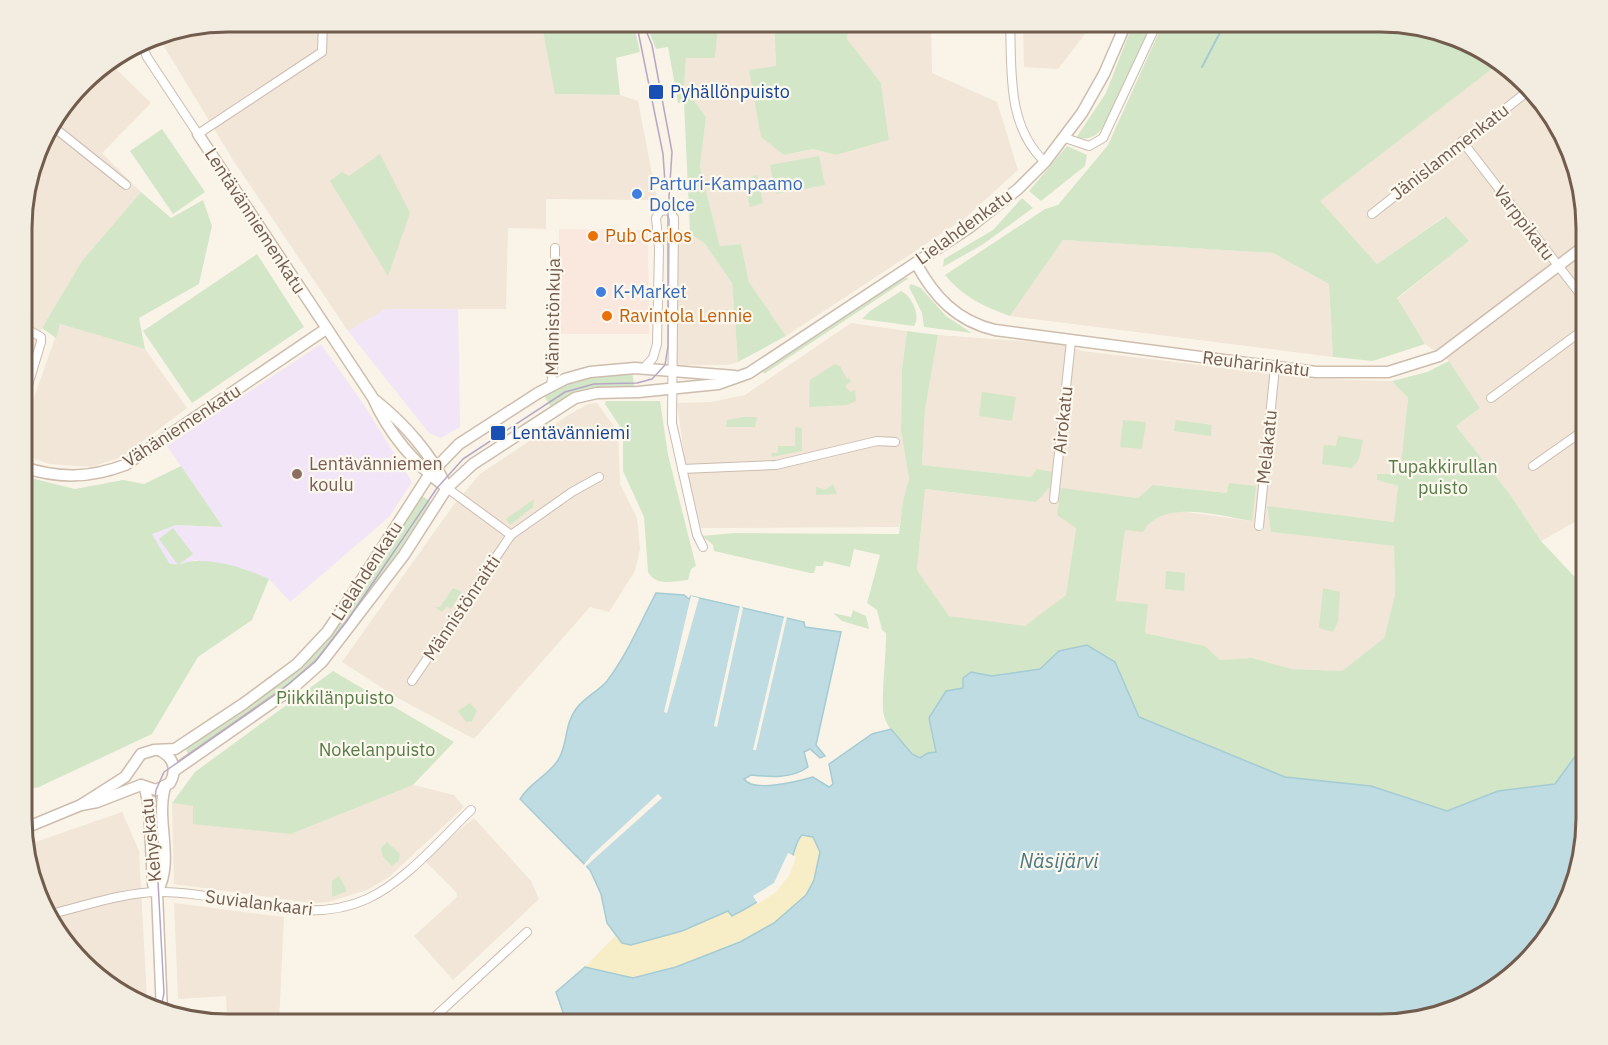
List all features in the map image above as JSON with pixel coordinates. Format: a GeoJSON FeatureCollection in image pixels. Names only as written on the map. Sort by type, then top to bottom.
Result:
{"type":"FeatureCollection","features":[{"type":"Feature","properties":{"kind":"main road","name":"Lielahdenkatu"},"geometry":{"type":"LineString","coordinates":[[174,771],[294,688],[322,662],[404,555],[447,488],[473,464],[575,398],[597,393],[718,384],[741,376],[770,361],[993,210],[1045,162],[1065,138],[1091,100],[1122,32]]}},
{"type":"Feature","properties":{"kind":"main road","name":"Lentävänniemenkatu"},"geometry":{"type":"LineString","coordinates":[[198,134],[373,398],[381,417],[429,475],[447,488]]}},
{"type":"Feature","properties":{"kind":"main road","name":"Reuharinkatu"},"geometry":{"type":"LineString","coordinates":[[916,263],[942,301],[955,313],[970,322],[995,330],[1275,368],[1368,374],[1408,368],[1439,356],[1576,252]]}},
{"type":"Feature","properties":{"kind":"main road","name":"Vähäniemenkatu"},"geometry":{"type":"LineString","coordinates":[[32,469],[60,476],[83,477],[101,474],[125,465],[326,329]]}},
{"type":"Feature","properties":{"kind":"main road","name":"Lielahdenkatu"},"geometry":{"type":"LineString","coordinates":[[161,751],[175,749],[243,704],[285,675],[309,652],[327,632],[429,475],[459,444],[551,386],[590,372],[643,369],[741,376]]}},
{"type":"Feature","properties":{"kind":"main road","name":"Lentävänniemenkatu"},"geometry":{"type":"LineString","coordinates":[[373,398],[389,411],[437,465],[447,488]]}},
{"type":"Feature","properties":{"kind":"main road"},"geometry":{"type":"LineString","coordinates":[[81,805],[94,794],[125,777],[141,754],[147,751],[161,751],[171,758],[174,771],[165,787],[156,790],[143,786],[136,779],[134,766]]}},
{"type":"Feature","properties":{"kind":"main road"},"geometry":{"type":"LineString","coordinates":[[32,825],[81,805],[97,802],[143,786]]}},
{"type":"Feature","properties":{"kind":"main road","name":"Kehyskatu"},"geometry":{"type":"LineString","coordinates":[[143,786],[149,807],[153,884],[157,892]]}},
{"type":"Feature","properties":{"kind":"main road","name":"Kehyskatu"},"geometry":{"type":"LineString","coordinates":[[162,1002],[157,892],[164,870],[162,806],[165,787]]}},
{"type":"Feature","properties":{"kind":"street"},"geometry":{"type":"LineString","coordinates":[[198,134],[322,52],[322,32]]}},
{"type":"Feature","properties":{"kind":"street"},"geometry":{"type":"LineString","coordinates":[[1011,32],[1015,106],[1027,141],[1045,162]]}},
{"type":"Feature","properties":{"kind":"street"},"geometry":{"type":"LineString","coordinates":[[1065,138],[1089,146],[1103,138],[1153,32]]}},
{"type":"Feature","properties":{"kind":"street","name":"Lentävänniemenkatu"},"geometry":{"type":"LineString","coordinates":[[144,51],[198,134]]}},
{"type":"Feature","properties":{"kind":"street","name":"Jänislammenkatu"},"geometry":{"type":"LineString","coordinates":[[1372,214],[1524,94]]}},
{"type":"Feature","properties":{"kind":"street"},"geometry":{"type":"LineString","coordinates":[[58,130],[126,184]]}},
{"type":"Feature","properties":{"kind":"street","name":"Varppikatu"},"geometry":{"type":"LineString","coordinates":[[1462,141],[1576,290]]}},
{"type":"Feature","properties":{"kind":"street"},"geometry":{"type":"LineString","coordinates":[[643,369],[653,358],[657,344],[659,249],[656,218],[660,211],[669,210],[674,218],[672,423],[703,547]]}},
{"type":"Feature","properties":{"kind":"street","name":"Männistönkuja"},"geometry":{"type":"LineString","coordinates":[[551,386],[555,354],[555,248]]}},
{"type":"Feature","properties":{"kind":"street"},"geometry":{"type":"LineString","coordinates":[[32,332],[41,337],[32,370]]}},
{"type":"Feature","properties":{"kind":"street"},"geometry":{"type":"LineString","coordinates":[[1491,398],[1576,335]]}},
{"type":"Feature","properties":{"kind":"street","name":"Airokatu"},"geometry":{"type":"LineString","coordinates":[[1054,499],[1071,341]]}},
{"type":"Feature","properties":{"kind":"street","name":"Melakatu"},"geometry":{"type":"LineString","coordinates":[[1259,526],[1275,368]]}},
{"type":"Feature","properties":{"kind":"street"},"geometry":{"type":"LineString","coordinates":[[1533,466],[1576,436]]}},
{"type":"Feature","properties":{"kind":"street"},"geometry":{"type":"LineString","coordinates":[[682,469],[777,465],[877,441],[895,442]]}},
{"type":"Feature","properties":{"kind":"street"},"geometry":{"type":"LineString","coordinates":[[447,488],[511,535],[572,492],[599,477]]}},
{"type":"Feature","properties":{"kind":"street","name":"Männistönraitti"},"geometry":{"type":"LineString","coordinates":[[412,681],[511,535]]}},
{"type":"Feature","properties":{"kind":"street","name":"Suvialankaari"},"geometry":{"type":"LineString","coordinates":[[57,913],[157,892],[303,910],[329,910],[348,906],[389,887],[471,810]]}},
{"type":"Feature","properties":{"kind":"street"},"geometry":{"type":"LineString","coordinates":[[438,1014],[527,932]]}},
{"type":"Feature","properties":{"kind":"shaded area"},"geometry":{"type":"Polygon","coordinates":[[[215,32],[543,32],[556,94],[620,95],[638,101],[657,200],[546,199],[546,229],[508,228],[506,309],[386,309],[348,331],[233,160],[162,43],[190,35],[215,32]]]}},
{"type":"Feature","properties":{"kind":"shaded area"},"geometry":{"type":"Polygon","coordinates":[[[718,32],[774,32],[776,67],[749,71],[784,155],[813,149],[836,155],[889,140],[881,83],[846,39],[847,32],[931,32],[932,73],[997,102],[1018,170],[964,219],[786,336],[749,282],[741,244],[720,246],[700,167],[706,117],[684,87],[686,58],[715,58],[718,32]]]}},
{"type":"Feature","properties":{"kind":"shaded area"},"geometry":{"type":"Polygon","coordinates":[[[1023,32],[1087,32],[1058,69],[1024,67],[1023,32]]]}},
{"type":"Feature","properties":{"kind":"shaded area"},"geometry":{"type":"Polygon","coordinates":[[[115,68],[151,103],[102,153],[141,192],[82,261],[42,328],[32,355],[32,228],[33,202],[38,177],[46,153],[72,108],[98,80],[115,68]]]}},
{"type":"Feature","properties":{"kind":"shaded area"},"geometry":{"type":"Polygon","coordinates":[[[1493,68],[1510,80],[1528,98],[1550,130],[1562,153],[1575,202],[1576,521],[1541,541],[1509,493],[1456,426],[1480,408],[1449,361],[1425,344],[1397,299],[1469,241],[1445,216],[1377,264],[1319,201],[1493,68]]]}},
{"type":"Feature","properties":{"kind":"shaded area"},"geometry":{"type":"Polygon","coordinates":[[[559,229],[648,230],[649,334],[558,334],[559,229]]]}},
{"type":"Feature","properties":{"kind":"shaded area"},"geometry":{"type":"Polygon","coordinates":[[[678,229],[690,233],[705,244],[732,283],[738,362],[727,365],[676,365],[678,229]]]}},
{"type":"Feature","properties":{"kind":"shaded area"},"geometry":{"type":"Polygon","coordinates":[[[1063,240],[1273,253],[1329,284],[1333,357],[1010,316],[1063,240]]]}},
{"type":"Feature","properties":{"kind":"shaded area"},"geometry":{"type":"Polygon","coordinates":[[[386,309],[458,309],[460,427],[441,438],[429,433],[348,331],[386,309]]]}},
{"type":"Feature","properties":{"kind":"shaded area"},"geometry":{"type":"Polygon","coordinates":[[[851,323],[907,331],[902,369],[901,430],[909,479],[899,527],[701,528],[685,461],[677,403],[711,402],[745,395],[851,323]]]}},
{"type":"Feature","properties":{"kind":"shaded area"},"geometry":{"type":"Polygon","coordinates":[[[60,324],[145,349],[187,408],[122,457],[91,467],[50,464],[32,458],[32,403],[60,324]]]}},
{"type":"Feature","properties":{"kind":"shaded area"},"geometry":{"type":"Polygon","coordinates":[[[938,335],[1063,344],[1082,351],[1319,379],[1392,381],[1408,398],[1400,475],[1378,474],[1378,480],[1398,486],[1395,522],[1267,507],[1271,532],[1394,546],[1395,595],[1384,638],[1342,671],[1292,669],[1252,658],[1219,660],[1205,646],[1145,633],[1116,601],[1125,530],[1173,510],[1251,521],[1255,486],[1227,493],[1153,485],[1138,498],[1061,489],[1076,528],[1066,595],[1025,627],[949,616],[917,570],[925,489],[1036,502],[1051,473],[1037,469],[1032,477],[922,465],[925,410],[938,335]]]}},
{"type":"Feature","properties":{"kind":"shaded area","name":"Lentävänniemen koulu"},"geometry":{"type":"Polygon","coordinates":[[[321,344],[364,405],[412,482],[389,517],[290,602],[269,579],[195,560],[178,566],[169,563],[151,533],[176,525],[223,527],[167,446],[321,344]]]}},
{"type":"Feature","properties":{"kind":"shaded area"},"geometry":{"type":"Polygon","coordinates":[[[597,403],[618,432],[620,484],[637,518],[640,549],[635,571],[609,612],[590,607],[474,739],[398,698],[342,662],[452,507],[480,474],[570,414],[588,404],[597,403]]]}},
{"type":"Feature","properties":{"kind":"shaded area"},"geometry":{"type":"Polygon","coordinates":[[[413,785],[454,795],[464,807],[389,877],[367,890],[328,902],[311,903],[174,884],[172,803],[194,806],[193,823],[291,834],[413,785]]]}},
{"type":"Feature","properties":{"kind":"shaded area"},"geometry":{"type":"Polygon","coordinates":[[[122,812],[139,851],[147,995],[108,973],[72,937],[46,892],[33,843],[122,812]]]}},
{"type":"Feature","properties":{"kind":"shaded area"},"geometry":{"type":"Polygon","coordinates":[[[474,818],[531,881],[539,899],[453,980],[414,936],[457,897],[457,893],[424,860],[474,818]]]}},
{"type":"Feature","properties":{"kind":"shaded area"},"geometry":{"type":"Polygon","coordinates":[[[174,903],[284,917],[279,1014],[227,1014],[226,996],[178,999],[174,903]]]}},
{"type":"Feature","properties":{"kind":"green space"},"geometry":{"type":"Polygon","coordinates":[[[543,32],[635,32],[640,52],[616,58],[620,95],[555,94],[543,32]]]}},
{"type":"Feature","properties":{"kind":"green space"},"geometry":{"type":"Polygon","coordinates":[[[649,32],[718,32],[715,58],[686,58],[684,87],[706,117],[700,167],[720,246],[741,244],[749,282],[786,336],[738,362],[732,283],[705,244],[690,233],[684,103],[678,103],[668,47],[656,49],[649,32]]]}},
{"type":"Feature","properties":{"kind":"green space"},"geometry":{"type":"Polygon","coordinates":[[[774,32],[848,32],[847,39],[881,83],[889,140],[836,155],[813,149],[784,155],[761,137],[749,70],[776,66],[774,32]]]}},
{"type":"Feature","properties":{"kind":"green space"},"geometry":{"type":"Polygon","coordinates":[[[1130,32],[1148,32],[1120,97],[1105,125],[1093,136],[1076,138],[1106,93],[1130,32]]]}},
{"type":"Feature","properties":{"kind":"green space"},"geometry":{"type":"Polygon","coordinates":[[[1159,32],[1406,33],[1455,46],[1493,68],[1320,201],[1377,264],[1446,216],[1469,241],[1397,298],[1425,344],[1373,361],[1333,357],[1329,284],[1273,253],[1063,240],[1010,316],[974,300],[945,275],[1045,209],[1058,205],[1108,145],[1159,32]]]}},
{"type":"Feature","properties":{"kind":"green space"},"geometry":{"type":"Polygon","coordinates":[[[162,129],[205,192],[173,214],[130,151],[162,129]]]}},
{"type":"Feature","properties":{"kind":"green space"},"geometry":{"type":"Polygon","coordinates":[[[1067,146],[1087,155],[1085,166],[1041,201],[1029,191],[1067,146]]]}},
{"type":"Feature","properties":{"kind":"green space"},"geometry":{"type":"Polygon","coordinates":[[[380,154],[410,213],[388,276],[330,181],[342,172],[349,176],[380,154]]]}},
{"type":"Feature","properties":{"kind":"green space"},"geometry":{"type":"Polygon","coordinates":[[[819,156],[825,185],[776,194],[770,165],[819,156]]]}},
{"type":"Feature","properties":{"kind":"green space"},"geometry":{"type":"Polygon","coordinates":[[[757,175],[763,203],[750,207],[744,180],[757,175]]]}},
{"type":"Feature","properties":{"kind":"green space"},"geometry":{"type":"Polygon","coordinates":[[[141,192],[171,218],[203,200],[212,226],[199,284],[139,318],[145,349],[60,324],[56,338],[42,328],[82,261],[141,192]]]}},
{"type":"Feature","properties":{"kind":"green space"},"geometry":{"type":"Polygon","coordinates":[[[1022,198],[1033,208],[982,245],[943,267],[944,259],[993,230],[1022,198]]]}},
{"type":"Feature","properties":{"kind":"green space"},"geometry":{"type":"Polygon","coordinates":[[[257,254],[304,327],[192,403],[143,331],[257,254]]]}},
{"type":"Feature","properties":{"kind":"green space"},"geometry":{"type":"Polygon","coordinates":[[[904,278],[909,278],[764,374],[763,371],[904,278]]]}},
{"type":"Feature","properties":{"kind":"green space"},"geometry":{"type":"Polygon","coordinates":[[[911,284],[921,288],[946,316],[972,333],[924,327],[922,313],[909,287],[911,284]]]}},
{"type":"Feature","properties":{"kind":"green space"},"geometry":{"type":"Polygon","coordinates":[[[901,291],[909,297],[916,312],[914,326],[862,319],[870,311],[901,291]]]}},
{"type":"Feature","properties":{"kind":"green space","name":"Tupakkirullan puisto"},"geometry":{"type":"Polygon","coordinates":[[[907,331],[938,335],[925,410],[922,465],[1031,477],[1037,469],[1052,472],[1050,487],[1036,502],[925,489],[917,570],[949,616],[1025,626],[1066,595],[1076,528],[1057,515],[1061,488],[1138,498],[1153,485],[1227,493],[1229,483],[1256,486],[1252,521],[1208,513],[1177,512],[1163,515],[1143,532],[1125,530],[1116,601],[1148,604],[1145,633],[1205,646],[1220,660],[1252,658],[1292,669],[1342,671],[1384,638],[1395,595],[1394,546],[1271,532],[1267,506],[1394,522],[1398,486],[1377,480],[1377,474],[1400,474],[1408,398],[1392,381],[1427,372],[1449,361],[1480,408],[1456,426],[1509,493],[1541,541],[1576,578],[1576,755],[1555,784],[1498,791],[1447,811],[1412,801],[1285,777],[1139,717],[1115,662],[1059,651],[1040,669],[992,676],[971,672],[963,688],[946,691],[929,718],[937,752],[928,753],[920,758],[908,750],[897,738],[884,717],[886,633],[882,630],[877,610],[867,603],[880,555],[854,549],[850,567],[824,561],[823,566],[816,566],[814,573],[810,573],[714,551],[713,545],[702,536],[734,533],[899,534],[903,501],[909,479],[901,430],[902,369],[907,331]]]}},
{"type":"Feature","properties":{"kind":"green space"},"geometry":{"type":"Polygon","coordinates":[[[835,364],[840,366],[847,379],[851,381],[845,386],[850,392],[855,390],[856,401],[847,405],[809,407],[810,380],[835,364]]]}},
{"type":"Feature","properties":{"kind":"green space"},"geometry":{"type":"Polygon","coordinates":[[[632,372],[635,389],[551,407],[543,394],[581,378],[632,372]]]}},
{"type":"Feature","properties":{"kind":"green space"},"geometry":{"type":"Polygon","coordinates":[[[982,392],[1016,397],[1012,421],[979,416],[982,392]]]}},
{"type":"Feature","properties":{"kind":"green space"},"geometry":{"type":"Polygon","coordinates":[[[606,401],[660,401],[668,455],[696,566],[691,569],[688,580],[660,581],[651,577],[648,572],[644,517],[623,471],[623,431],[605,404],[606,401]]]}},
{"type":"Feature","properties":{"kind":"green space"},"geometry":{"type":"Polygon","coordinates":[[[757,417],[755,427],[726,427],[727,420],[757,417]]]}},
{"type":"Feature","properties":{"kind":"green space"},"geometry":{"type":"Polygon","coordinates":[[[1123,420],[1146,422],[1142,449],[1120,447],[1123,420]]]}},
{"type":"Feature","properties":{"kind":"green space"},"geometry":{"type":"Polygon","coordinates":[[[1176,420],[1212,425],[1211,436],[1174,431],[1176,420]]]}},
{"type":"Feature","properties":{"kind":"green space"},"geometry":{"type":"Polygon","coordinates":[[[795,427],[802,428],[802,451],[772,457],[771,453],[778,453],[778,446],[795,446],[795,427]]]}},
{"type":"Feature","properties":{"kind":"green space"},"geometry":{"type":"Polygon","coordinates":[[[1338,436],[1363,440],[1359,459],[1352,468],[1322,464],[1324,445],[1336,446],[1338,436]]]}},
{"type":"Feature","properties":{"kind":"green space"},"geometry":{"type":"Polygon","coordinates":[[[181,466],[223,527],[176,525],[152,534],[169,563],[215,562],[269,579],[252,620],[198,657],[152,734],[32,788],[32,478],[75,489],[123,480],[144,484],[181,466]]]}},
{"type":"Feature","properties":{"kind":"green space"},"geometry":{"type":"Polygon","coordinates":[[[833,484],[837,494],[816,495],[816,487],[825,490],[833,484]]]}},
{"type":"Feature","properties":{"kind":"green space"},"geometry":{"type":"Polygon","coordinates":[[[420,494],[432,503],[367,600],[304,676],[189,755],[184,747],[290,675],[420,494]]]}},
{"type":"Feature","properties":{"kind":"green space"},"geometry":{"type":"Polygon","coordinates":[[[534,499],[533,507],[510,525],[506,519],[534,499]]]}},
{"type":"Feature","properties":{"kind":"green space"},"geometry":{"type":"Polygon","coordinates":[[[173,528],[193,554],[178,565],[159,539],[173,528]]]}},
{"type":"Feature","properties":{"kind":"green space"},"geometry":{"type":"Polygon","coordinates":[[[1166,571],[1185,573],[1184,591],[1165,589],[1166,571]]]}},
{"type":"Feature","properties":{"kind":"green space"},"geometry":{"type":"Polygon","coordinates":[[[453,588],[462,592],[451,609],[447,606],[442,612],[435,607],[440,607],[453,588]]]}},
{"type":"Feature","properties":{"kind":"green space"},"geometry":{"type":"Polygon","coordinates":[[[1323,588],[1340,592],[1338,622],[1333,632],[1319,628],[1323,588]]]}},
{"type":"Feature","properties":{"kind":"green space"},"geometry":{"type":"Polygon","coordinates":[[[853,610],[866,616],[869,629],[842,621],[833,613],[851,617],[853,610]]]}},
{"type":"Feature","properties":{"kind":"green space","name":"Nokelanpuisto"},"geometry":{"type":"Polygon","coordinates":[[[333,671],[454,742],[413,785],[291,834],[193,824],[193,806],[172,803],[195,772],[333,671]]]}},
{"type":"Feature","properties":{"kind":"green space"},"geometry":{"type":"Polygon","coordinates":[[[470,703],[477,711],[472,721],[466,722],[458,711],[470,703]]]}},
{"type":"Feature","properties":{"kind":"green space"},"geometry":{"type":"Polygon","coordinates":[[[387,842],[400,854],[399,860],[392,866],[383,857],[381,848],[387,842]]]}},
{"type":"Feature","properties":{"kind":"green space"},"geometry":{"type":"Polygon","coordinates":[[[339,876],[347,891],[332,897],[332,881],[339,876]]]}},
{"type":"Feature","properties":{"kind":"sand"},"geometry":{"type":"Polygon","coordinates":[[[802,835],[812,837],[820,852],[814,880],[806,895],[774,923],[740,942],[676,967],[633,978],[585,967],[615,936],[622,943],[631,945],[682,931],[729,911],[732,916],[774,890],[802,835]]]}},
{"type":"Feature","properties":{"kind":"water","name":"Näsijärvi"},"geometry":{"type":"Polygon","coordinates":[[[656,593],[684,595],[689,599],[691,596],[804,622],[805,627],[841,632],[816,745],[825,756],[820,758],[810,749],[804,752],[808,767],[802,771],[781,776],[751,775],[744,779],[757,785],[777,785],[813,777],[829,787],[833,784],[829,764],[872,734],[891,729],[912,754],[920,758],[928,753],[936,752],[929,718],[946,691],[963,688],[963,678],[971,672],[992,676],[1040,669],[1059,651],[1087,645],[1115,662],[1139,717],[1285,777],[1371,786],[1447,811],[1498,791],[1555,784],[1576,755],[1576,830],[1573,855],[1556,904],[1536,937],[1519,956],[1500,973],[1455,999],[1406,1012],[563,1014],[556,992],[585,967],[633,978],[676,967],[740,942],[774,923],[806,895],[814,880],[820,852],[813,837],[802,835],[797,842],[790,867],[783,879],[756,903],[732,916],[728,911],[682,931],[631,945],[622,943],[607,923],[601,894],[590,870],[520,799],[528,788],[549,771],[558,760],[572,715],[579,705],[607,681],[627,650],[656,593]]]}},
{"type":"Feature","properties":{"kind":"pier"},"geometry":{"type":"Polygon","coordinates":[[[691,596],[699,598],[667,713],[664,712],[691,596]]]}},
{"type":"Feature","properties":{"kind":"pier"},"geometry":{"type":"Polygon","coordinates":[[[740,606],[743,608],[717,727],[714,726],[740,606]]]}},
{"type":"Feature","properties":{"kind":"pier"},"geometry":{"type":"Polygon","coordinates":[[[784,617],[787,617],[756,750],[753,750],[784,617]]]}},
{"type":"Feature","properties":{"kind":"pier"},"geometry":{"type":"Polygon","coordinates":[[[658,794],[662,798],[584,868],[583,866],[592,855],[658,794]]]}},
{"type":"Feature","properties":{"kind":"pier"},"geometry":{"type":"Polygon","coordinates":[[[788,853],[796,857],[790,874],[776,892],[758,904],[753,896],[774,883],[788,853]]]}},
{"type":"Feature","properties":{"kind":"waterway"},"geometry":{"type":"LineString","coordinates":[[1202,67],[1220,32]]}},
{"type":"Feature","properties":{"kind":"tram line"},"geometry":{"type":"LineString","coordinates":[[638,32],[663,154],[665,183]]}},
{"type":"Feature","properties":{"kind":"tram line"},"geometry":{"type":"LineString","coordinates":[[162,1002],[164,993],[154,807],[156,790],[164,772],[279,692],[315,662],[347,621],[437,488],[463,459],[565,392],[594,384],[637,383],[652,379],[665,365],[668,346],[668,213],[672,152],[652,45],[647,32]]}},
{"type":"Feature","properties":{"kind":"place","name":"Pyhällönpuisto"},"geometry":{"type":"Point","coordinates":[656,92]}},
{"type":"Feature","properties":{"kind":"place","name":"Parturi-Kampaamo Dolce"},"geometry":{"type":"Point","coordinates":[637,194]}},
{"type":"Feature","properties":{"kind":"place","name":"Pub Carlos"},"geometry":{"type":"Point","coordinates":[593,236]}},
{"type":"Feature","properties":{"kind":"place","name":"K-Market"},"geometry":{"type":"Point","coordinates":[601,292]}},
{"type":"Feature","properties":{"kind":"place","name":"Ravintola Lennie"},"geometry":{"type":"Point","coordinates":[607,316]}},
{"type":"Feature","properties":{"kind":"place","name":"Lentävänniemi"},"geometry":{"type":"Point","coordinates":[498,433]}},
{"type":"Feature","properties":{"kind":"place","name":"Lentävänniemen koulu"},"geometry":{"type":"Point","coordinates":[297,474]}},
{"type":"Feature","properties":{"kind":"park label","name":"Piikkilänpuisto"},"geometry":{"type":"Point","coordinates":[335,698]}}]}
